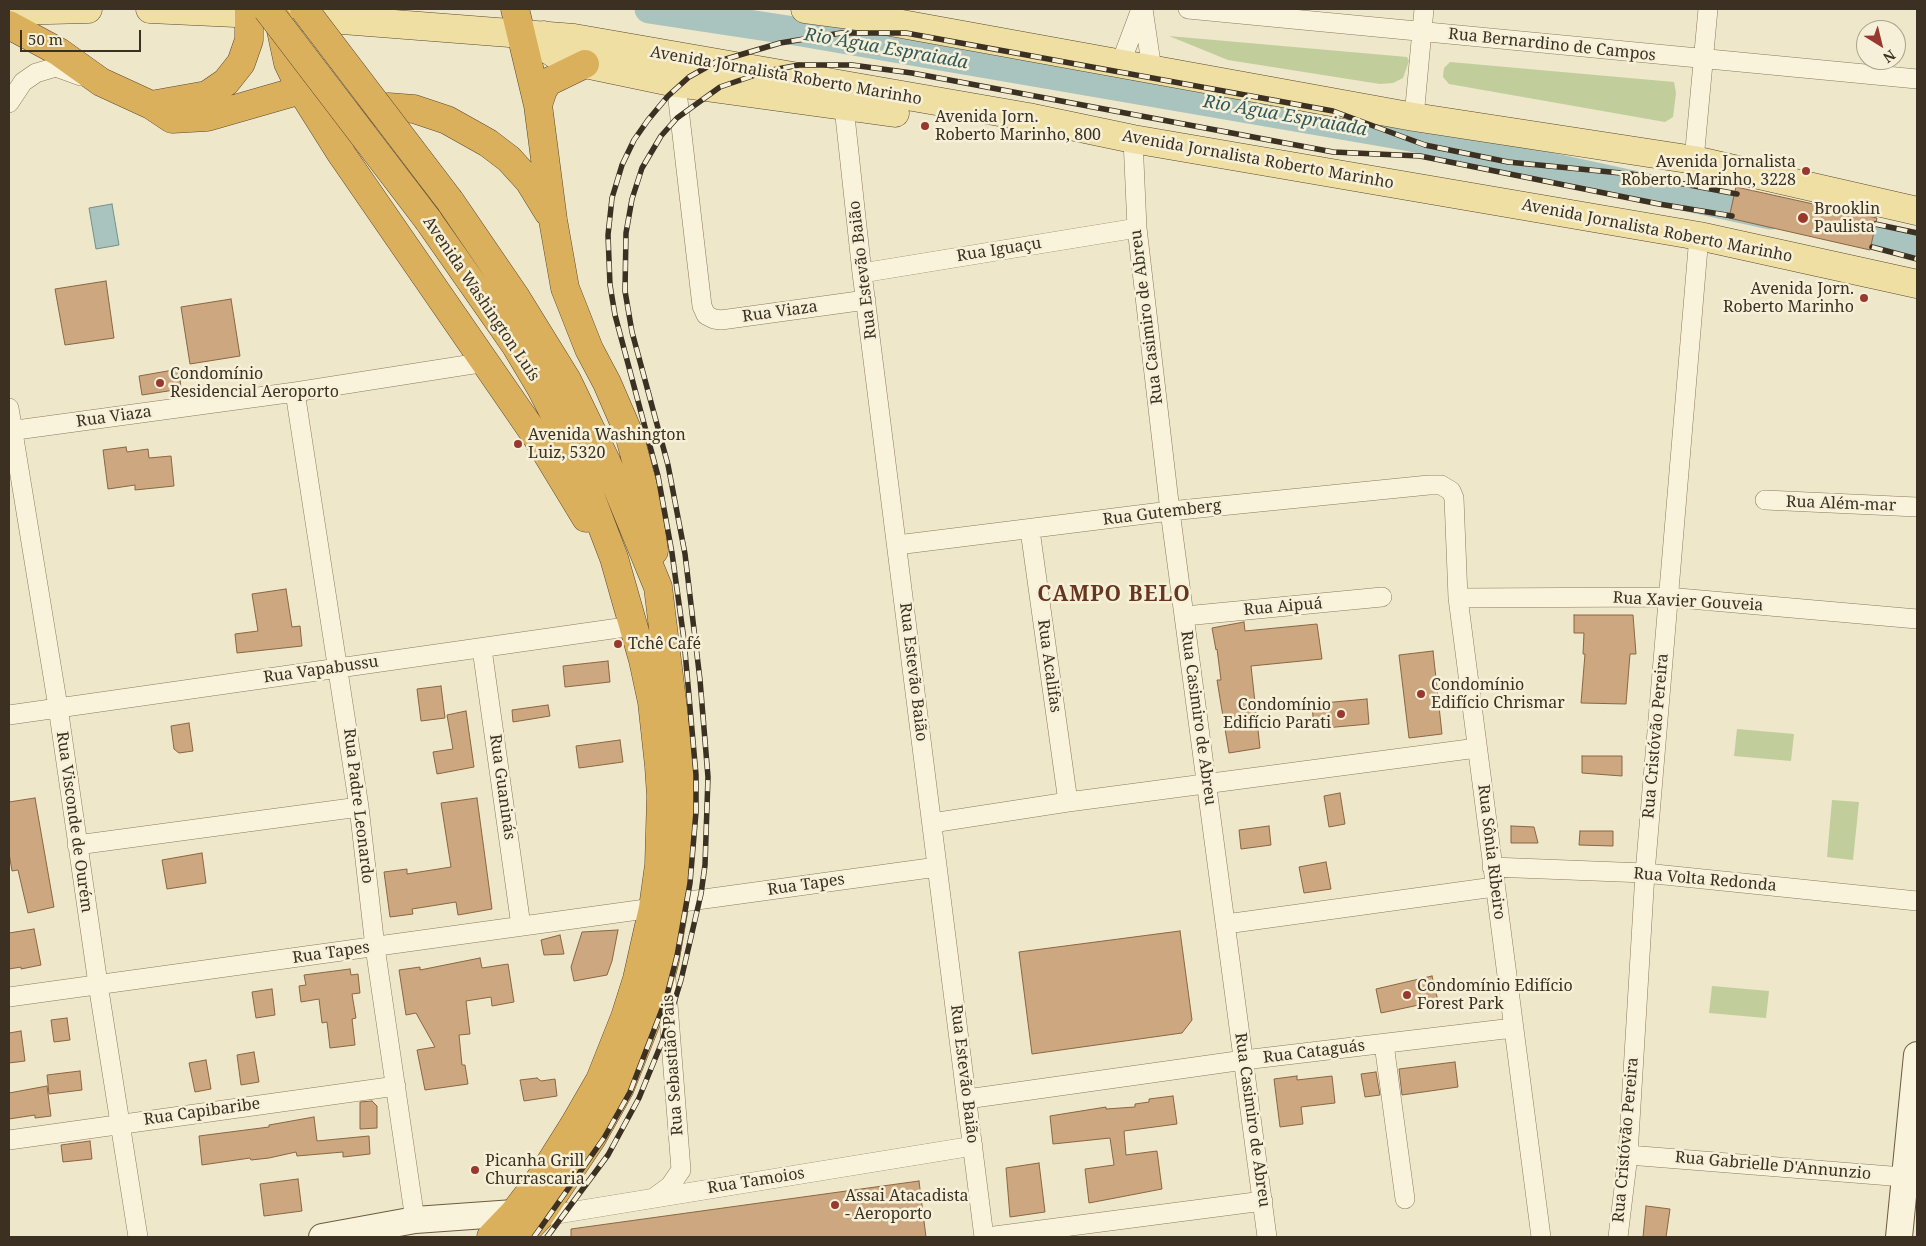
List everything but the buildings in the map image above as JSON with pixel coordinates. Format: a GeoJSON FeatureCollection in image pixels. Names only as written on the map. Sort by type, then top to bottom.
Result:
{"type":"FeatureCollection","features":[{"type":"Feature","properties":{"kind":"highway"},"geometry":{"type":"LineString","coordinates":[[271,11],[288,63],[301,90],[340,152],[486,362],[614,558]]}},
{"type":"Feature","properties":{"kind":"highway"},"geometry":{"type":"LineString","coordinates":[[151,105],[208,95],[226,82],[242,63],[249,40],[271,11]]}},
{"type":"Feature","properties":{"kind":"highway","name":"Avenida Washington Luís"},"geometry":{"type":"LineString","coordinates":[[271,11],[450,202],[517,299],[568,380],[607,463],[658,587],[680,766],[680,830],[664,905],[625,1018],[600,1080],[540,1179],[524,1222]]}},
{"type":"Feature","properties":{"kind":"highway","name":"Avenida Washington Luís"},"geometry":{"type":"LineString","coordinates":[[271,11],[428,220],[489,305],[541,388],[572,448],[614,558],[644,660],[652,702],[661,796],[659,865],[664,905],[665,960],[651,1011],[620,1088],[592,1138],[524,1222],[491,1237]]}},
{"type":"Feature","properties":{"kind":"highway"},"geometry":{"type":"LineString","coordinates":[[9,25],[59,52],[101,82],[151,105],[172,119],[207,118],[301,90]]}},
{"type":"Feature","properties":{"kind":"highway"},"geometry":{"type":"LineString","coordinates":[[527,26],[553,220],[565,288],[589,349],[623,417],[638,464],[647,500],[658,587]]}},
{"type":"Feature","properties":{"kind":"highway"},"geometry":{"type":"LineString","coordinates":[[538,105],[542,90],[548,82],[585,64]]}},
{"type":"Feature","properties":{"kind":"highway"},"geometry":{"type":"LineString","coordinates":[[340,152],[341,137],[346,128],[366,114],[388,107],[414,109],[447,120],[488,143],[509,159],[529,181],[553,220]]}},
{"type":"Feature","properties":{"kind":"main road"},"geometry":{"type":"LineString","coordinates":[[9,11],[88,9]]}},
{"type":"Feature","properties":{"kind":"main road","name":"Avenida Jornalista Roberto Marinho"},"geometry":{"type":"LineString","coordinates":[[150,9],[271,11],[527,26],[574,38],[676,58],[1028,117],[1134,139],[1700,236],[1917,284]]}},
{"type":"Feature","properties":{"kind":"main road"},"geometry":{"type":"LineString","coordinates":[[805,9],[858,12],[1120,64],[1414,117],[1694,160],[1917,211]]}},
{"type":"Feature","properties":{"kind":"main road"},"geometry":{"type":"LineString","coordinates":[[527,26],[549,50],[558,56],[585,64],[676,82],[844,107],[998,126],[1007,126],[1028,117]]}},
{"type":"Feature","properties":{"kind":"main road"},"geometry":{"type":"LineString","coordinates":[[1899,1237],[1911,1177],[1917,1055]]}},
{"type":"Feature","properties":{"kind":"main road","name":"Rua Tamoios"},"geometry":{"type":"LineString","coordinates":[[322,1237],[359,1235],[415,1220],[524,1222]]}},
{"type":"Feature","properties":{"kind":"street"},"geometry":{"type":"LineString","coordinates":[[1120,64],[1142,9]]}},
{"type":"Feature","properties":{"kind":"street"},"geometry":{"type":"LineString","coordinates":[[1142,9],[1152,70]]}},
{"type":"Feature","properties":{"kind":"street","name":"Rua Bernardino de Campos"},"geometry":{"type":"LineString","coordinates":[[1188,9],[1917,79]]}},
{"type":"Feature","properties":{"kind":"street"},"geometry":{"type":"LineString","coordinates":[[1414,117],[1424,9]]}},
{"type":"Feature","properties":{"kind":"street"},"geometry":{"type":"LineString","coordinates":[[1694,160],[1708,9]]}},
{"type":"Feature","properties":{"kind":"street"},"geometry":{"type":"LineString","coordinates":[[9,103],[23,82],[36,73],[56,67],[101,82]]}},
{"type":"Feature","properties":{"kind":"street","name":"Rua Viaza"},"geometry":{"type":"LineString","coordinates":[[676,82],[702,306],[706,316],[721,320],[866,300]]}},
{"type":"Feature","properties":{"kind":"street","name":"Rua Estevão Baião"},"geometry":{"type":"LineString","coordinates":[[844,107],[862,273],[985,1237]]}},
{"type":"Feature","properties":{"kind":"street","name":"Rua Casimiro de Abreu"},"geometry":{"type":"LineString","coordinates":[[1134,139],[1137,228],[1170,511],[1268,1237]]}},
{"type":"Feature","properties":{"kind":"street","name":"Rua Iguaçu"},"geometry":{"type":"LineString","coordinates":[[862,273],[1137,228]]}},
{"type":"Feature","properties":{"kind":"street","name":"Rua Cristóvão Pereira"},"geometry":{"type":"LineString","coordinates":[[1618,1237],[1628,1155],[1645,873],[1700,236]]}},
{"type":"Feature","properties":{"kind":"street","name":"Rua Viaza"},"geometry":{"type":"LineString","coordinates":[[10,431],[295,392],[486,362]]}},
{"type":"Feature","properties":{"kind":"street","name":"Rua Padre Leonardo"},"geometry":{"type":"LineString","coordinates":[[295,392],[359,807],[375,947],[415,1220]]}},
{"type":"Feature","properties":{"kind":"street","name":"Rua Visconde de Ourém"},"geometry":{"type":"LineString","coordinates":[[9,408],[10,431],[58,707],[77,846],[138,1237]]}},
{"type":"Feature","properties":{"kind":"street","name":"Rua Gutemberg"},"geometry":{"type":"LineString","coordinates":[[896,545],[1030,530],[1170,511],[1429,484]]}},
{"type":"Feature","properties":{"kind":"street","name":"Rua Sônia Ribeiro"},"geometry":{"type":"LineString","coordinates":[[1429,484],[1447,487],[1454,498],[1458,598],[1494,887],[1541,1237]]}},
{"type":"Feature","properties":{"kind":"street","name":"Rua Além-mar"},"geometry":{"type":"LineString","coordinates":[[1765,500],[1917,507]]}},
{"type":"Feature","properties":{"kind":"street","name":"Rua Acalifas"},"geometry":{"type":"LineString","coordinates":[[1030,530],[1068,802]]}},
{"type":"Feature","properties":{"kind":"street","name":"Rua Aipuá"},"geometry":{"type":"LineString","coordinates":[[1185,616],[1382,597]]}},
{"type":"Feature","properties":{"kind":"street","name":"Rua Xavier Gouveia"},"geometry":{"type":"LineString","coordinates":[[1458,598],[1668,597],[1917,619]]}},
{"type":"Feature","properties":{"kind":"street","name":"Rua Vapabussu"},"geometry":{"type":"LineString","coordinates":[[9,715],[633,626]]}},
{"type":"Feature","properties":{"kind":"street","name":"Rua Guaninás"},"geometry":{"type":"LineString","coordinates":[[482,649],[522,926]]}},
{"type":"Feature","properties":{"kind":"street"},"geometry":{"type":"LineString","coordinates":[[932,823],[1068,802],[1477,748]]}},
{"type":"Feature","properties":{"kind":"street"},"geometry":{"type":"LineString","coordinates":[[77,846],[359,807]]}},
{"type":"Feature","properties":{"kind":"street","name":"Rua Volta Redonda"},"geometry":{"type":"LineString","coordinates":[[1492,866],[1645,873],[1917,901]]}},
{"type":"Feature","properties":{"kind":"street","name":"Rua Tapes"},"geometry":{"type":"LineString","coordinates":[[9,997],[937,867]]}},
{"type":"Feature","properties":{"kind":"street"},"geometry":{"type":"LineString","coordinates":[[1226,924],[1494,887]]}},
{"type":"Feature","properties":{"kind":"street","name":"Rua Sebastião Pais"},"geometry":{"type":"LineString","coordinates":[[665,960],[681,1170]]}},
{"type":"Feature","properties":{"kind":"street","name":"Rua Cataguás"},"geometry":{"type":"LineString","coordinates":[[967,1099],[1244,1060],[1513,1028]]}},
{"type":"Feature","properties":{"kind":"street"},"geometry":{"type":"LineString","coordinates":[[1384,1044],[1405,1199]]}},
{"type":"Feature","properties":{"kind":"street","name":"Rua Capibaribe"},"geometry":{"type":"LineString","coordinates":[[9,1140],[396,1086]]}},
{"type":"Feature","properties":{"kind":"street","name":"Rua Tamoios"},"geometry":{"type":"LineString","coordinates":[[524,1222],[709,1188],[973,1146]]}},
{"type":"Feature","properties":{"kind":"street","name":"Rua Gabrielle D'Annunzio"},"geometry":{"type":"LineString","coordinates":[[1628,1155],[1911,1177]]}},
{"type":"Feature","properties":{"kind":"street"},"geometry":{"type":"LineString","coordinates":[[656,1197],[670,1186],[681,1170],[709,1188]]}},
{"type":"Feature","properties":{"kind":"street"},"geometry":{"type":"LineString","coordinates":[[985,1237],[1263,1201]]}},
{"type":"Feature","properties":{"kind":"green space"},"geometry":{"type":"Polygon","coordinates":[[[1169,36],[1407,57],[1409,61],[1403,78],[1393,83],[1380,84],[1228,60],[1169,36]]]}},
{"type":"Feature","properties":{"kind":"green space"},"geometry":{"type":"Polygon","coordinates":[[[1450,62],[1674,82],[1676,93],[1673,117],[1665,122],[1449,84],[1443,77],[1444,68],[1450,62]]]}},
{"type":"Feature","properties":{"kind":"green space"},"geometry":{"type":"Polygon","coordinates":[[[1737,729],[1794,734],[1791,761],[1734,756],[1737,729]]]}},
{"type":"Feature","properties":{"kind":"green space"},"geometry":{"type":"Polygon","coordinates":[[[1832,800],[1859,802],[1853,860],[1827,857],[1832,800]]]}},
{"type":"Feature","properties":{"kind":"green space"},"geometry":{"type":"Polygon","coordinates":[[[1712,986],[1769,991],[1766,1018],[1709,1013],[1712,986]]]}},
{"type":"Feature","properties":{"kind":"water"},"geometry":{"type":"Polygon","coordinates":[[[112,204],[119,245],[96,249],[89,208],[112,204]]]}},
{"type":"Feature","properties":{"kind":"waterway","name":"Rio Água Espraiada"},"geometry":{"type":"LineString","coordinates":[[649,9],[801,32],[1411,137],[1771,215]]}},
{"type":"Feature","properties":{"kind":"waterway","name":"Rio Água Espraiada"},"geometry":{"type":"LineString","coordinates":[[1834,227],[1917,245]]}},
{"type":"Feature","properties":{"kind":"railway"},"geometry":{"type":"LineString","coordinates":[[534,1237],[604,1138],[630,1092],[666,999],[677,956],[690,883],[696,812],[696,775],[684,640],[672,553],[658,476],[615,315],[610,285],[608,235],[612,198],[622,165],[634,140],[668,96],[689,77],[716,62],[780,43],[841,33],[906,33],[1333,111],[1425,145],[1508,162],[1631,174],[1737,194]]}},
{"type":"Feature","properties":{"kind":"railway"},"geometry":{"type":"LineString","coordinates":[[547,1237],[608,1155],[639,1098],[662,1042],[681,980],[701,894],[705,865],[708,777],[700,680],[685,554],[668,465],[632,332],[625,291],[626,233],[632,199],[642,168],[661,136],[677,118],[720,87],[767,71],[799,65],[852,65],[912,73],[1333,152],[1420,156],[1659,204],[1732,216]]}},
{"type":"Feature","properties":{"kind":"railway"},"geometry":{"type":"LineString","coordinates":[[1875,224],[1917,233]]}},
{"type":"Feature","properties":{"kind":"railway"},"geometry":{"type":"LineString","coordinates":[[1872,247],[1917,259]]}},
{"type":"Feature","properties":{"kind":"place","name":"Avenida Jorn. Roberto Marinho, 800"},"geometry":{"type":"Point","coordinates":[925,126]}},
{"type":"Feature","properties":{"kind":"place","name":"Avenida Jornalista Roberto Marinho, 3228"},"geometry":{"type":"Point","coordinates":[1806,171]}},
{"type":"Feature","properties":{"kind":"place","name":"Brooklin Paulista"},"geometry":{"type":"Point","coordinates":[1803,218]}},
{"type":"Feature","properties":{"kind":"place","name":"Avenida Jorn. Roberto Marinho"},"geometry":{"type":"Point","coordinates":[1864,298]}},
{"type":"Feature","properties":{"kind":"place","name":"Condomínio Residencial Aeroporto"},"geometry":{"type":"Point","coordinates":[160,383]}},
{"type":"Feature","properties":{"kind":"place","name":"Avenida Washington Luiz, 5320"},"geometry":{"type":"Point","coordinates":[518,444]}},
{"type":"Feature","properties":{"kind":"place","name":"Tchê Café"},"geometry":{"type":"Point","coordinates":[618,644]}},
{"type":"Feature","properties":{"kind":"place","name":"Condomínio Edifício Chrismar"},"geometry":{"type":"Point","coordinates":[1421,694]}},
{"type":"Feature","properties":{"kind":"place","name":"Condomínio Edifício Parati"},"geometry":{"type":"Point","coordinates":[1341,714]}},
{"type":"Feature","properties":{"kind":"place","name":"Condomínio Edifício Forest Park"},"geometry":{"type":"Point","coordinates":[1407,995]}},
{"type":"Feature","properties":{"kind":"place","name":"Picanha Grill Churrascaria"},"geometry":{"type":"Point","coordinates":[475,1170]}},
{"type":"Feature","properties":{"kind":"place","name":"Assai Atacadista - Aeroporto"},"geometry":{"type":"Point","coordinates":[835,1205]}},
{"type":"Feature","properties":{"kind":"district","name":"CAMPO BELO"},"geometry":{"type":"Point","coordinates":[1114,595]}}]}
